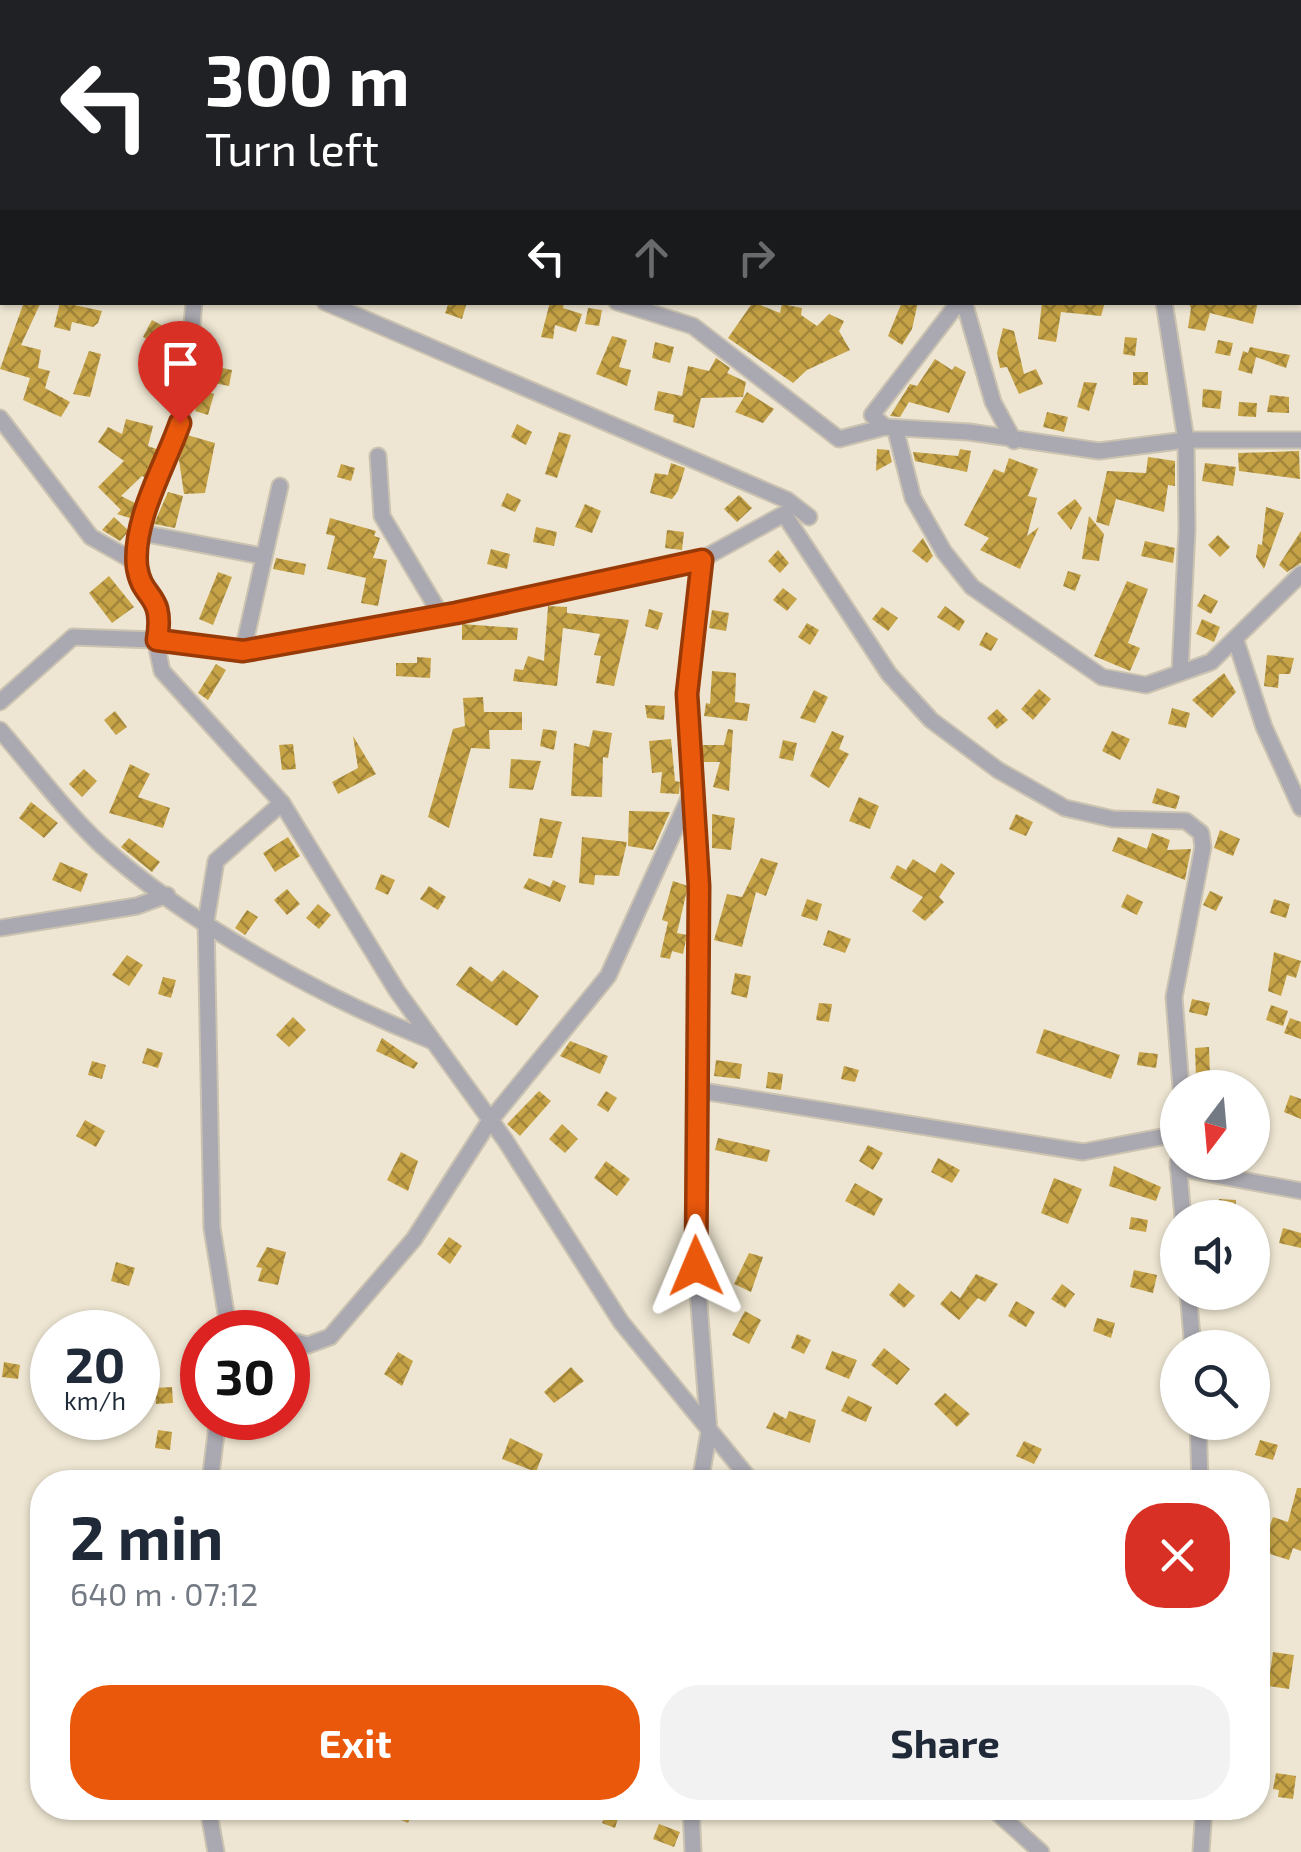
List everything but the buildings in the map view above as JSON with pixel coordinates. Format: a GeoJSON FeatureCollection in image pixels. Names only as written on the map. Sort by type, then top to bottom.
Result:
{"type":"FeatureCollection","features":[{"type":"Feature","properties":{"kind":"street"},"geometry":{"type":"LineString","coordinates":[[194,305],[190,336],[197,364],[190,396],[147,502],[137,563],[138,574],[160,606],[158,658],[170,682],[282,804],[430,1040],[621,1322],[742,1470]]}},
{"type":"Feature","properties":{"kind":"street"},"geometry":{"type":"LineString","coordinates":[[332,305],[787,500],[809,517]]}},
{"type":"Feature","properties":{"kind":"street"},"geometry":{"type":"LineString","coordinates":[[627,305],[694,326],[839,438],[890,428],[969,432],[1099,451],[1186,440],[1301,440]]}},
{"type":"Feature","properties":{"kind":"street"},"geometry":{"type":"LineString","coordinates":[[959,305],[872,415],[890,428],[913,498],[944,552],[972,587],[1102,678],[1146,685],[1211,662],[1301,574]]}},
{"type":"Feature","properties":{"kind":"street"},"geometry":{"type":"LineString","coordinates":[[962,305],[993,402],[1014,441]]}},
{"type":"Feature","properties":{"kind":"street"},"geometry":{"type":"LineString","coordinates":[[1164,305],[1186,440],[1188,530],[1180,670]]}},
{"type":"Feature","properties":{"kind":"street"},"geometry":{"type":"LineString","coordinates":[[0,418],[91,537],[137,563]]}},
{"type":"Feature","properties":{"kind":"street"},"geometry":{"type":"LineString","coordinates":[[378,456],[382,516],[441,615]]}},
{"type":"Feature","properties":{"kind":"street"},"geometry":{"type":"LineString","coordinates":[[243,651],[280,486]]}},
{"type":"Feature","properties":{"kind":"street"},"geometry":{"type":"LineString","coordinates":[[0,702],[73,637],[157,640],[243,651],[441,615],[702,560],[784,514],[889,674],[932,720],[998,770],[1065,808],[1113,820],[1195,825],[1203,847],[1174,998],[1180,1070]]}},
{"type":"Feature","properties":{"kind":"street"},"geometry":{"type":"LineString","coordinates":[[142,533],[262,556]]}},
{"type":"Feature","properties":{"kind":"street"},"geometry":{"type":"LineString","coordinates":[[702,560],[688,658],[699,886],[696,1266],[710,1432],[702,1470]]}},
{"type":"Feature","properties":{"kind":"street"},"geometry":{"type":"LineString","coordinates":[[1236,641],[1264,727],[1301,808]]}},
{"type":"Feature","properties":{"kind":"street"},"geometry":{"type":"LineString","coordinates":[[0,730],[99,844],[167,895],[329,993],[430,1040]]}},
{"type":"Feature","properties":{"kind":"street"},"geometry":{"type":"LineString","coordinates":[[310,1344],[330,1338],[414,1239],[489,1122],[608,976],[692,793]]}},
{"type":"Feature","properties":{"kind":"street"},"geometry":{"type":"LineString","coordinates":[[225,1310],[212,1228],[206,921],[216,861],[282,804]]}},
{"type":"Feature","properties":{"kind":"street"},"geometry":{"type":"LineString","coordinates":[[0,928],[137,906],[167,895]]}},
{"type":"Feature","properties":{"kind":"street"},"geometry":{"type":"LineString","coordinates":[[696,1090],[1083,1152],[1160,1135]]}},
{"type":"Feature","properties":{"kind":"street"},"geometry":{"type":"LineString","coordinates":[[1254,1180],[1301,1191]]}},
{"type":"Feature","properties":{"kind":"street"},"geometry":{"type":"LineString","coordinates":[[212,1470],[215,1440]]}},
{"type":"Feature","properties":{"kind":"street"},"geometry":{"type":"LineString","coordinates":[[1199,1440],[1200,1470]]}},
{"type":"Feature","properties":{"kind":"street"},"geometry":{"type":"LineString","coordinates":[[210,1820],[216,1852]]}},
{"type":"Feature","properties":{"kind":"street"},"geometry":{"type":"LineString","coordinates":[[692,1820],[693,1852]]}},
{"type":"Feature","properties":{"kind":"street"},"geometry":{"type":"LineString","coordinates":[[1005,1820],[1041,1852]]}},
{"type":"Feature","properties":{"kind":"street"},"geometry":{"type":"LineString","coordinates":[[1201,1852],[1203,1820]]}},
{"type":"Feature","properties":{"kind":"route"},"geometry":{"type":"LineString","coordinates":[[180,423],[147,502],[138,552],[138,574],[160,606],[157,640],[181,640],[243,651],[456,613],[702,560],[688,658],[687,694],[699,886],[696,1266]]}}]}
